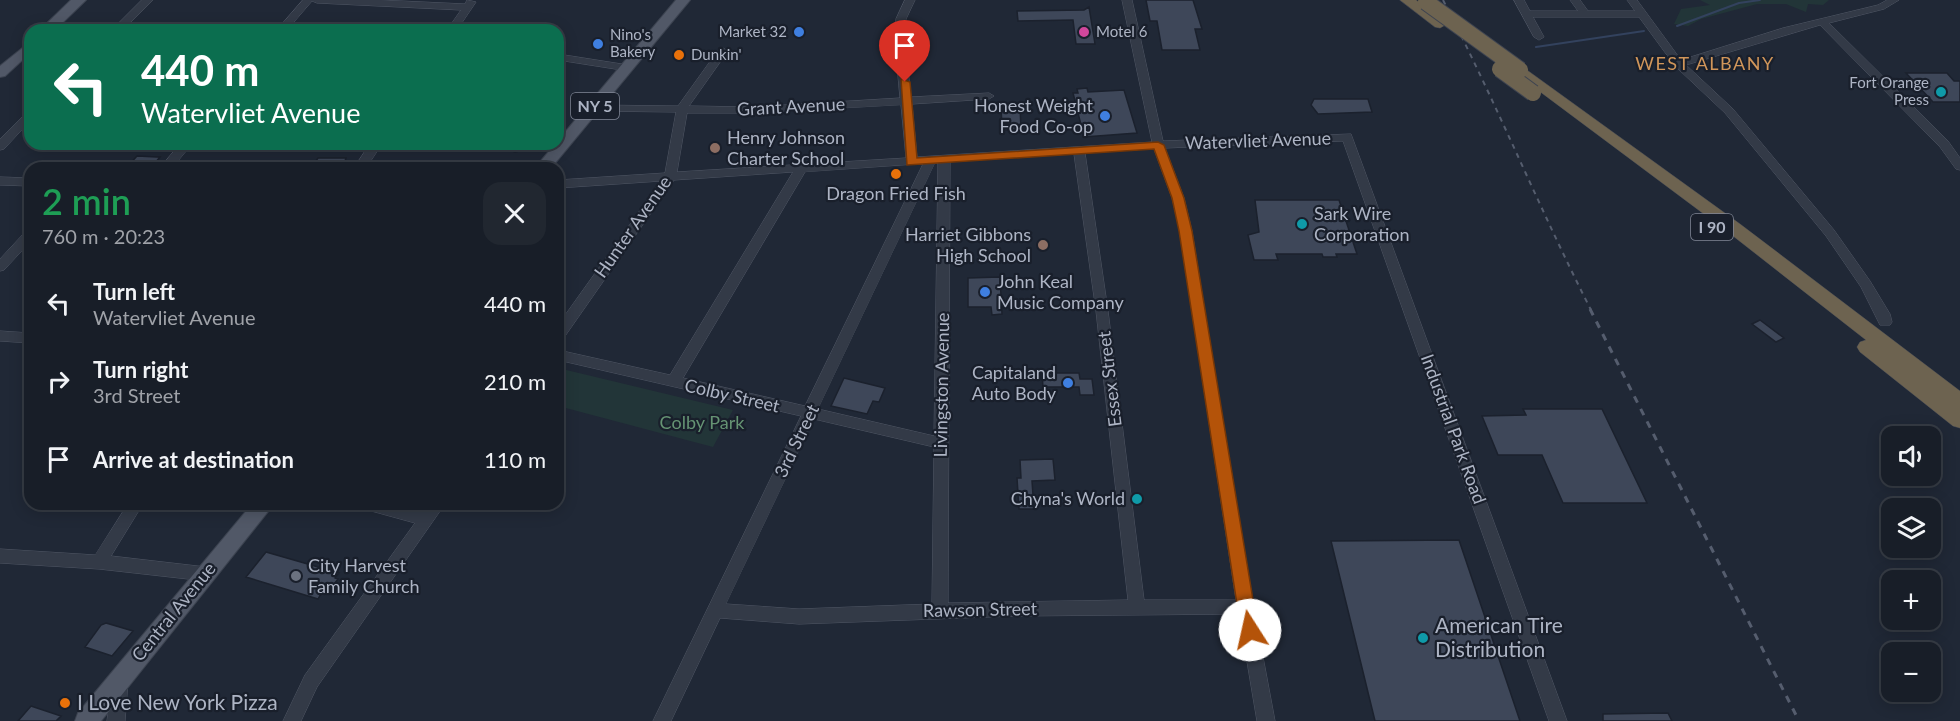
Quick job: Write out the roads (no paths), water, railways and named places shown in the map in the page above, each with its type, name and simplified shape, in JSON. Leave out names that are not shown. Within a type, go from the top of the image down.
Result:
[{"type":"highway","name":"I 90","points":[[1407,0],[1720,233],[1960,420]]},
{"type":"highway","name":"I 90","points":[[1424,1],[1815,290],[1960,402]]},
{"type":"highway","points":[[1815,290],[1960,391]]},
{"type":"main road","points":[[54,24],[80,0]]},
{"type":"main road","name":"NY 5","points":[[564,143],[683,0]]},
{"type":"main road","points":[[1,72],[24,51]]},
{"type":"main road","name":"NY 5","points":[[548,162],[558,150]]},
{"type":"main road","name":"Central Avenue","points":[[86,721],[259,510]]},
{"type":"street","points":[[123,24],[148,0]]},
{"type":"street","points":[[287,24],[308,0]]},
{"type":"street","points":[[317,0],[470,3]]},
{"type":"street","points":[[910,0],[900,30],[912,162]]},
{"type":"street","points":[[1127,0],[1158,145],[1178,198],[1186,231],[1245,607],[1266,721]]},
{"type":"street","points":[[1519,0],[1539,37]]},
{"type":"street","points":[[1575,0],[1584,14]]},
{"type":"street","points":[[1632,0],[1678,64],[1730,111],[1830,233],[1879,305],[1885,322]]},
{"type":"street","points":[[1678,64],[1822,21],[1881,7],[1894,0]]},
{"type":"street","points":[[456,24],[470,3]]},
{"type":"street","points":[[1528,15],[1642,14]]},
{"type":"street","points":[[1822,21],[1944,144],[1960,166]]},
{"type":"street","name":"Hunter Avenue","points":[[564,327],[670,177],[674,166],[682,110],[723,51]]},
{"type":"street","points":[[564,58],[628,68]]},
{"type":"street","name":"Grant Avenue","points":[[593,108],[755,110],[989,96]]},
{"type":"street","points":[[0,146],[24,121]]},
{"type":"street","name":"Watervliet Avenue","points":[[564,184],[1158,145],[1347,137]]},
{"type":"street","name":"Industrial Park Road","points":[[1347,137],[1558,721]]},
{"type":"street","points":[[171,162],[181,150]]},
{"type":"street","name":"Essex Street","points":[[1079,150],[1102,311],[1137,608]]},
{"type":"street","name":"3rd Street","points":[[662,721],[809,414],[937,160]]},
{"type":"street","name":"Livingston Avenue","points":[[937,160],[941,443],[940,611]]},
{"type":"street","points":[[673,383],[801,169]]},
{"type":"street","points":[[0,181],[24,182]]},
{"type":"street","points":[[0,267],[24,241]]},
{"type":"street","points":[[0,336],[24,338]]},
{"type":"street","name":"Colby Street","points":[[564,356],[941,443]]},
{"type":"street","points":[[99,562],[132,510]]},
{"type":"street","points":[[391,510],[427,520]]},
{"type":"street","points":[[292,721],[311,681],[434,510]]},
{"type":"street","points":[[0,556],[99,562],[206,574]]},
{"type":"street","name":"Rawson Street","points":[[716,609],[756,615],[803,616],[940,611],[1245,607]]},
{"type":"street","points":[[116,721],[121,678]]},
{"type":"waterway","points":[[1677,26],[1739,3],[1760,0]]},
{"type":"waterway","points":[[1536,47],[1644,31]]},
{"type":"railway","points":[[1443,0],[1591,310]]},
{"type":"railway","points":[[1590,309],[1799,721]]},
{"type":"place","name":"Market 32","points":[[799,32]]},
{"type":"place","name":"Motel 6","points":[[1084,32]]},
{"type":"place","name":"Nino's Bakery","points":[[598,44]]},
{"type":"place","name":"Dunkin'","points":[[679,55]]},
{"type":"place","name":"Fort Orange Press","points":[[1941,92]]},
{"type":"place","name":"Honest Weight Food Co-op","points":[[1105,116]]},
{"type":"place","name":"Henry Johnson Charter School","points":[[715,148]]},
{"type":"place","name":"Dragon Fried Fish","points":[[896,174]]},
{"type":"place","name":"Sark Wire Corporation","points":[[1302,224]]},
{"type":"place","name":"Harriet Gibbons High School","points":[[1043,245]]},
{"type":"place","name":"John Keal Music Company","points":[[985,292]]},
{"type":"place","name":"Capitaland Auto Body","points":[[1068,383]]},
{"type":"place","name":"Chyna's World","points":[[1137,499]]},
{"type":"place","name":"City Harvest Family Church","points":[[296,576]]},
{"type":"place","name":"American Tire Distribution","points":[[1423,638]]},
{"type":"place","name":"I Love New York Pizza","points":[[65,703]]},
{"type":"district","name":"WEST ALBANY","points":[[1705,64]]},
{"type":"park label","name":"Colby Park","points":[[702,423]]}]
